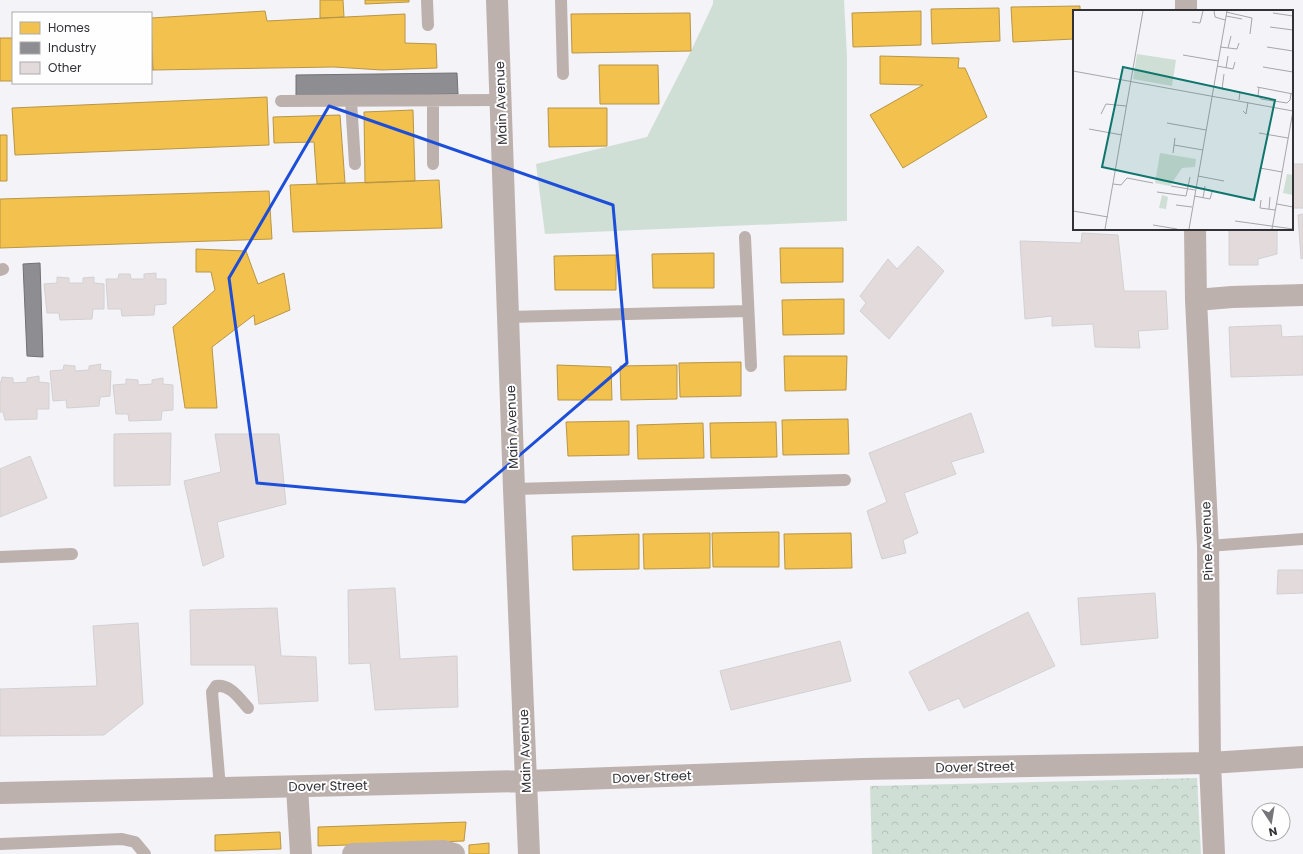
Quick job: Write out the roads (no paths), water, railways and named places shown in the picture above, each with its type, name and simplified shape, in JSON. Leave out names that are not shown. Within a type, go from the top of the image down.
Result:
[{"type":"street","name":"Main Avenue","points":[[497,0],[514,489],[529,854]]},
{"type":"street","name":"Pine Avenue","points":[[1194,230],[1208,546],[1210,763],[1214,854]]},
{"type":"street","points":[[1196,300],[1232,297],[1303,295]]},
{"type":"street","name":"Dover Street","points":[[0,794],[526,781],[863,769],[1210,763],[1303,758]]},
{"type":"street","points":[[296,787],[301,854]]},
{"type":"street","points":[[353,854],[444,851],[454,854]]},
{"type":"lane","points":[[426,0],[428,25]]},
{"type":"lane","points":[[561,0],[563,74]]},
{"type":"lane","points":[[281,102],[500,100]]},
{"type":"lane","points":[[351,101],[355,164]]},
{"type":"lane","points":[[433,101],[433,164]]},
{"type":"lane","points":[[745,237],[751,366]]},
{"type":"lane","points":[[508,317],[748,311]]},
{"type":"lane","points":[[514,489],[845,480]]},
{"type":"lane","points":[[1208,546],[1303,539]]},
{"type":"lane","points":[[0,557],[72,554]]},
{"type":"lane","points":[[220,788],[212,692],[216,686],[222,686],[232,690],[248,708]]},
{"type":"lane","points":[[0,844],[122,839],[135,842],[145,854]]}]
